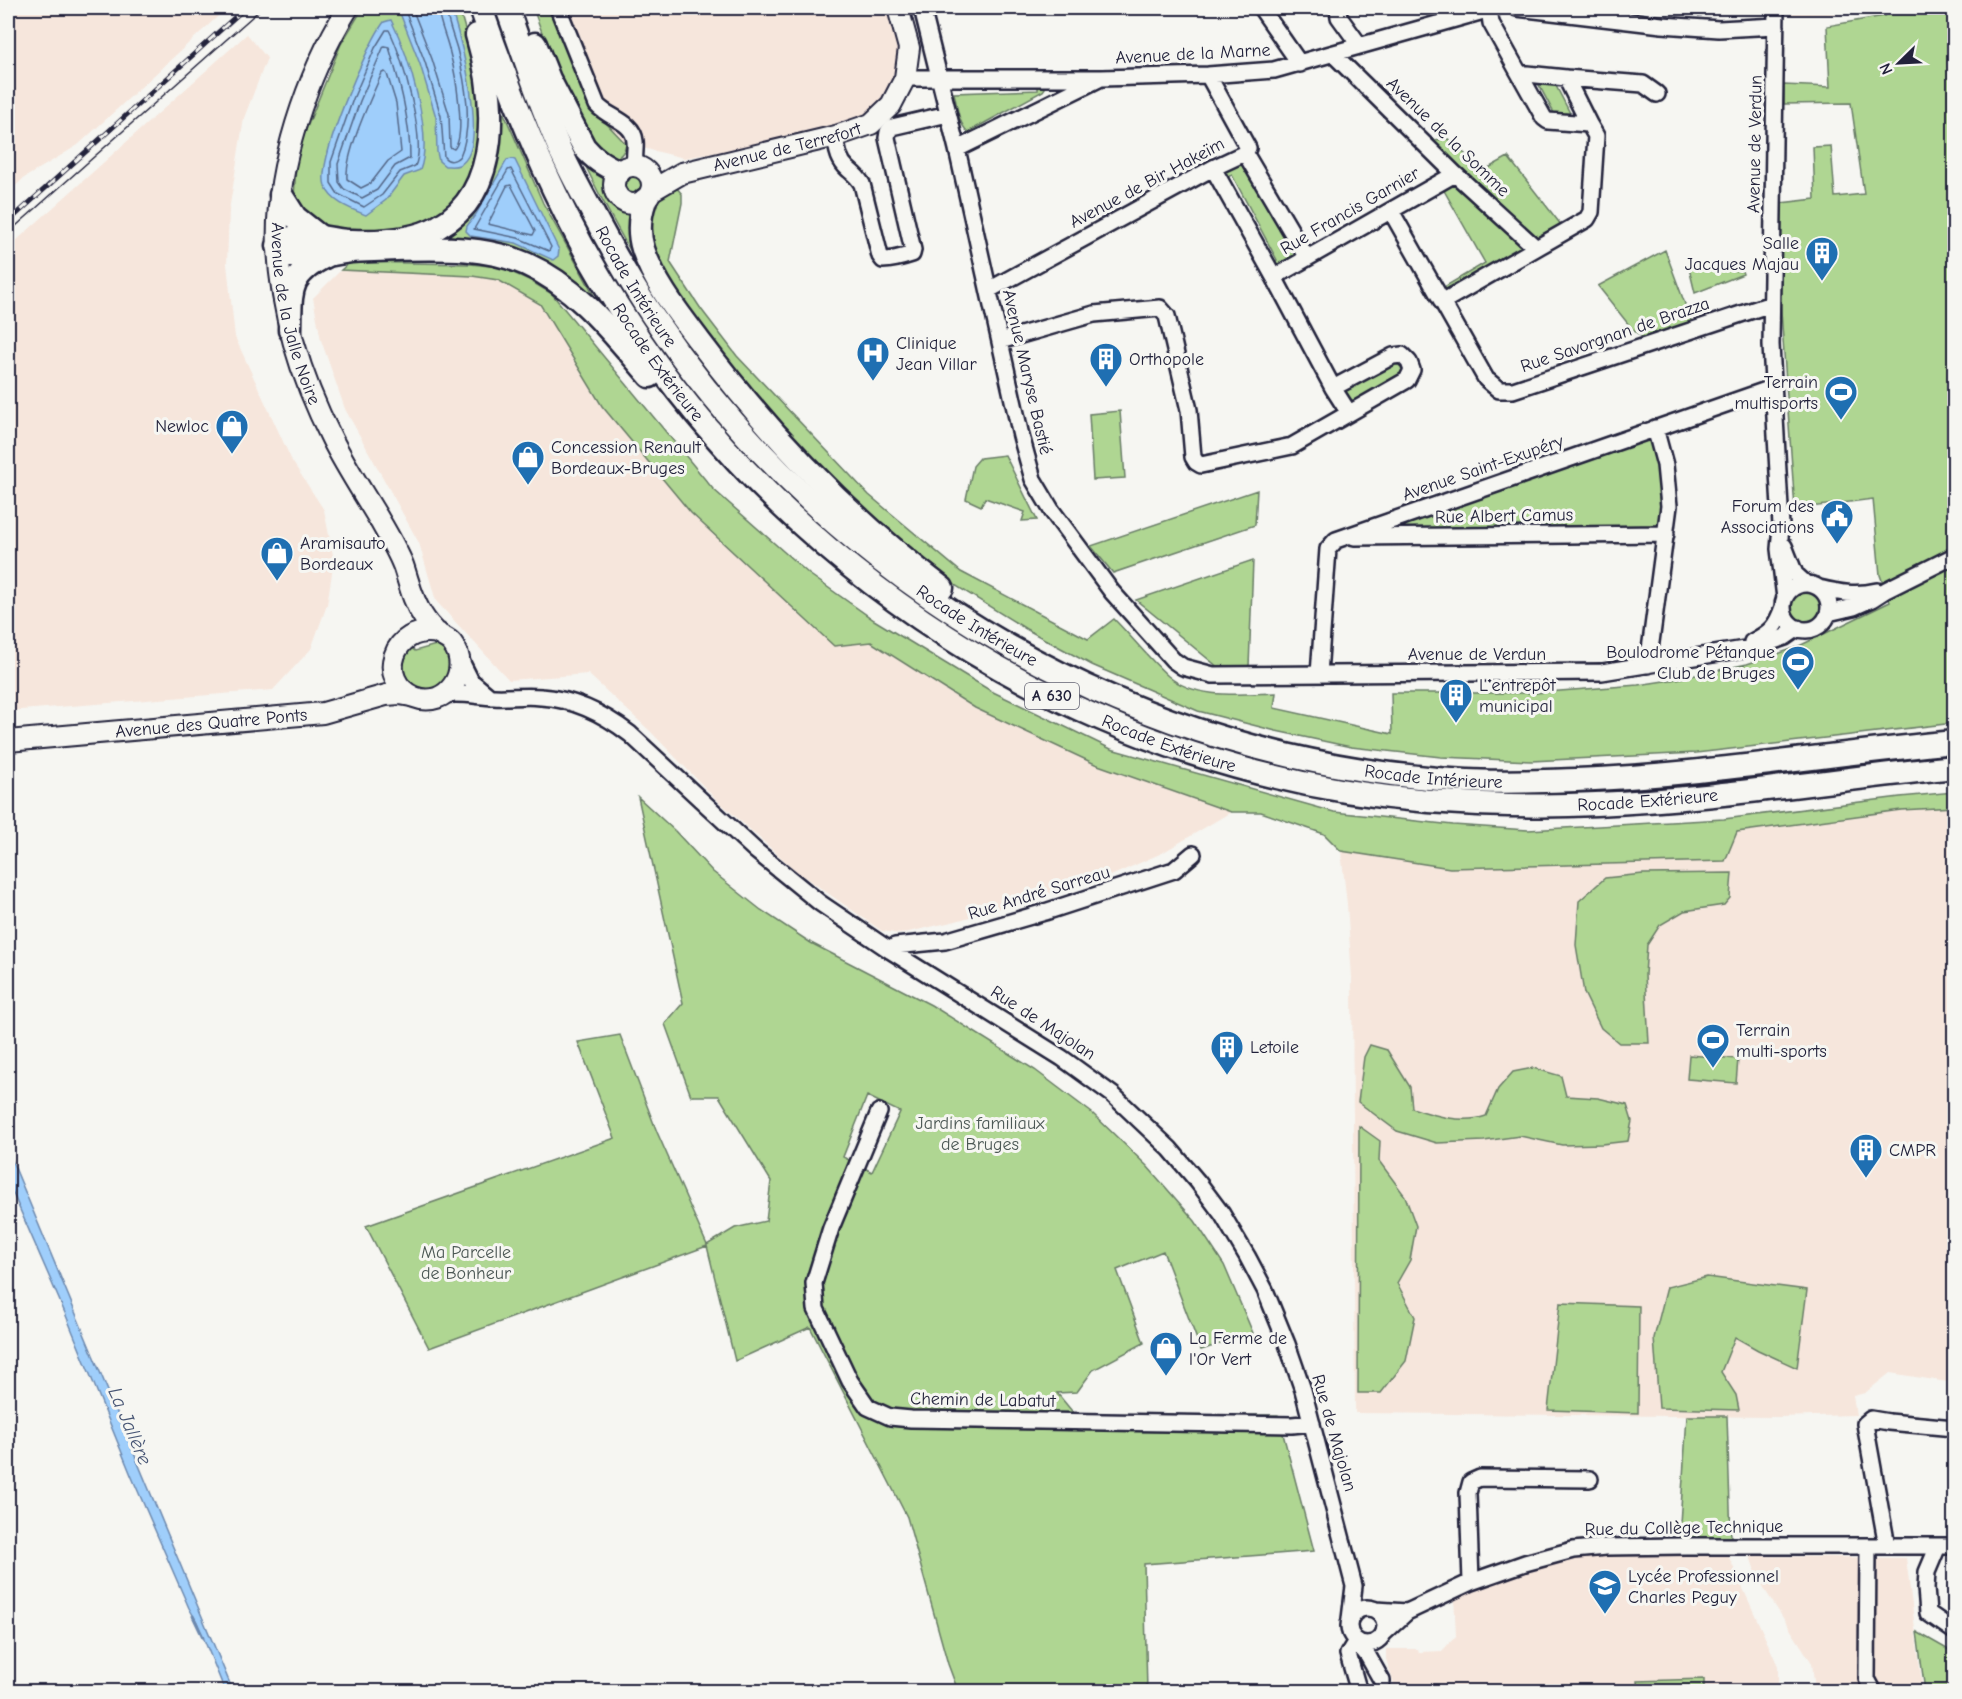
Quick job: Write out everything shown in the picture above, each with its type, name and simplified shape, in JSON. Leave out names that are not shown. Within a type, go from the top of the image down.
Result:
[{"type":"highway","points":[[290,330],[291,296],[295,280],[325,245],[398,239],[418,235],[438,228],[469,200],[485,162],[490,134],[490,94],[469,8]]},
{"type":"highway","name":"Rocade Extérieure","points":[[481,8],[533,145],[563,210],[588,257],[648,352],[708,426],[764,489],[838,556],[922,621],[1012,676],[1062,701],[1189,753],[1256,772],[1323,786],[1425,801],[1541,806],[1659,800],[1954,767]]},
{"type":"highway","name":"Rocade Intérieure","points":[[507,8],[538,96],[562,155],[623,270],[653,317],[704,387],[770,461],[825,516],[875,557],[944,608],[978,630],[1041,664],[1162,718],[1266,751],[1360,769],[1465,781],[1539,781],[1677,773],[1954,742]]},
{"type":"highway","points":[[520,8],[549,79],[584,147],[603,165],[640,180],[639,231],[647,261],[683,320],[722,371],[770,428],[882,540],[914,567],[981,616],[1078,682]]},
{"type":"highway","points":[[281,195],[295,217],[325,245]]},
{"type":"highway","points":[[278,246],[287,238],[305,234],[325,245],[352,251],[467,249],[526,264],[548,275],[581,300],[677,408],[764,489]]},
{"type":"main road","name":"Avenue de la Jalle Noire","points":[[348,8],[324,52],[300,112],[285,167],[281,195],[279,266],[290,330],[304,373],[328,431],[402,563],[416,606]]},
{"type":"main road","name":"Avenue de Terrefort","points":[[640,180],[682,173],[836,136],[871,124],[891,105],[905,78],[909,48],[898,8]]},
{"type":"main road","points":[[416,606],[438,633],[452,644],[460,659],[460,670],[451,689],[443,695],[432,699],[411,696],[396,679],[393,668],[399,649],[419,632],[438,633]]},
{"type":"main road","points":[[355,703],[385,680],[412,626],[416,606]]},
{"type":"main road","name":"Avenue des Quatre Ponts","points":[[8,741],[323,713],[386,695],[411,696]]},
{"type":"street","points":[[558,8],[597,105],[603,112],[627,125],[632,132],[635,141],[634,159],[640,180]]},
{"type":"street","name":"Avenue Maryse Bastié","points":[[922,8],[957,149],[1029,467],[1039,491],[1098,575],[1173,660],[1183,667],[1213,675]]},
{"type":"street","points":[[1261,8],[1300,64]]},
{"type":"street","points":[[1338,8],[1339,17],[1360,46]]},
{"type":"street","points":[[1491,8],[1491,23],[1544,118],[1548,121],[1589,124]]},
{"type":"street","name":"Avenue de la Marne","points":[[905,78],[1102,78],[1208,75],[1274,70],[1491,8]]},
{"type":"street","points":[[1517,8],[1662,25],[1719,29],[1776,26]]},
{"type":"street","name":"Avenue de Verdun","points":[[1739,649],[1767,635],[1777,624],[1784,602],[1779,549],[1772,388],[1771,304],[1776,8]]},
{"type":"street","name":"Avenue de la Somme","points":[[1333,54],[1455,174],[1536,248]]},
{"type":"street","name":"Avenue de Bir Hakeïm","points":[[989,290],[1213,168],[1245,153],[1248,148],[1208,75]]},
{"type":"street","points":[[1520,75],[1643,84],[1657,94]]},
{"type":"street","points":[[957,149],[1102,78]]},
{"type":"street","points":[[1442,302],[1587,219],[1591,212],[1596,136],[1566,78]]},
{"type":"street","points":[[836,136],[837,150],[845,167],[858,177],[862,184],[880,256],[883,260],[887,260],[912,254],[913,250],[887,138],[888,132],[892,127],[948,114]]},
{"type":"street","points":[[1245,153],[1307,258]]},
{"type":"street","points":[[1213,168],[1274,277]]},
{"type":"street","name":"Rue Francis Garnier","points":[[1349,413],[1333,388],[1274,277],[1455,174]]},
{"type":"street","name":"Rue Savorgnan de Brazza","points":[[1390,211],[1486,379],[1499,390],[1513,390],[1771,304]]},
{"type":"street","points":[[1000,340],[1094,314],[1161,308],[1167,316],[1186,400],[1193,457],[1196,462],[1206,465],[1292,446],[1407,380],[1412,370],[1402,355],[1393,356],[1333,388]]},
{"type":"street","name":"Avenue Saint-Exupéry","points":[[1342,537],[1772,388]]},
{"type":"street","points":[[1648,666],[1669,506],[1665,465],[1655,428]]},
{"type":"street","name":"Avenue de Verdun","points":[[1780,532],[1795,574],[1813,586]]},
{"type":"street","name":"Rue Albert Camus","points":[[1342,537],[1666,534]]},
{"type":"street","points":[[1319,674],[1328,549],[1331,544],[1342,537]]},
{"type":"street","points":[[1828,613],[1854,607],[1872,599],[1954,556]]},
{"type":"street","points":[[1813,586],[1828,599],[1828,613],[1820,626],[1805,630],[1787,620],[1784,602],[1794,588],[1813,586],[1844,594],[1863,594],[1886,590]]},
{"type":"street","name":"Avenue de Verdun","points":[[1213,675],[1602,672],[1757,647],[1771,643],[1798,628]]},
{"type":"street","points":[[460,659],[471,681],[490,697]]},
{"type":"street","name":"Rue de Majolan","points":[[443,695],[456,693],[490,697],[541,696],[573,702],[609,718],[630,734],[756,851],[820,903],[891,951],[1090,1076],[1122,1102],[1170,1149],[1222,1214],[1261,1282],[1287,1344],[1312,1423],[1354,1586],[1350,1619]]},
{"type":"street","name":"Rue André Sarreau","points":[[891,951],[895,946],[926,944],[966,935],[1099,895],[1174,870],[1192,854]]},
{"type":"street","name":"Chemin de Labatut","points":[[879,1112],[831,1228],[814,1282],[816,1309],[850,1381],[868,1407],[890,1417],[911,1419],[1292,1425],[1312,1423]]},
{"type":"street","points":[[1887,1546],[1865,1424],[1870,1419],[1954,1428]]},
{"type":"street","points":[[1471,1582],[1468,1493],[1471,1482],[1480,1478],[1590,1479]]},
{"type":"street","points":[[1868,1546],[1867,1679],[1874,1692]]},
{"type":"street","points":[[1938,1546],[1927,1572],[1928,1612],[1954,1631]]},
{"type":"street","name":"Rue du Collège Technique","points":[[1382,1635],[1407,1612],[1471,1582],[1573,1550],[1954,1546]]},
{"type":"street","name":"Rue de Majolan","points":[[1354,1586],[1374,1609]]},
{"type":"street","points":[[1361,1608],[1374,1609],[1381,1614],[1385,1623],[1379,1652],[1384,1686],[1368,1656],[1349,1631],[1350,1619],[1361,1608]]},
{"type":"street","name":"Rue du Collège Technique","points":[[1374,1609],[1407,1612]]},
{"type":"street","points":[[1356,1641],[1372,1643],[1382,1635]]},
{"type":"street","points":[[1356,1641],[1348,1654],[1359,1692]]},
{"type":"shaded area","points":[[8,8],[227,8],[78,145],[24,178],[8,193]]},
{"type":"shaded area","points":[[550,8],[886,8],[891,17],[898,60],[883,98],[870,111],[841,127],[772,143],[684,158],[626,144],[588,104]]},
{"type":"shaded area","points":[[1791,8],[1892,8],[1883,13],[1791,15]]},
{"type":"shaded area","points":[[247,34],[267,58],[244,118],[229,211],[227,264],[235,337],[292,461],[324,510],[334,560],[327,605],[311,649],[273,690],[8,711],[8,248]]},
{"type":"shaded area","points":[[341,270],[472,276],[498,280],[540,304],[602,406],[691,513],[834,646],[871,642],[975,708],[1095,764],[1231,812],[1162,853],[1113,875],[956,921],[900,934],[882,931],[796,871],[715,798],[650,731],[588,674],[509,680],[436,601],[419,543],[345,409],[321,340],[313,298]]},
{"type":"shaded area","points":[[1954,807],[1954,1383],[1890,1373],[1865,1393],[1853,1396],[1856,1415],[1777,1417],[1355,1413],[1352,978],[1341,851],[1450,868],[1724,861],[1737,832],[1901,810]]},
{"type":"shaded area","name":"Lycée Professionnel Charles Peguy","points":[[1648,1550],[1728,1555],[1778,1666],[1778,1691],[1396,1691],[1386,1659],[1386,1649],[1418,1649],[1419,1652],[1442,1651],[1456,1636],[1454,1595],[1520,1570],[1589,1556]]},
{"type":"shaded area","points":[[1750,1556],[1906,1558],[1923,1691],[1815,1691],[1812,1663],[1765,1590]]},
{"type":"green space","points":[[363,8],[459,8],[480,94],[480,141],[469,180],[451,206],[420,225],[384,231],[337,233],[310,222],[294,197],[297,152],[341,44]]},
{"type":"green space","points":[[533,8],[550,8],[588,104],[626,144],[620,156],[614,158],[600,156],[569,106]]},
{"type":"green space","points":[[1897,8],[1954,8],[1954,723],[1696,753],[1531,761],[1441,757],[1351,747],[1198,711],[1092,665],[1026,629],[945,579],[831,480],[766,410],[661,274],[648,224],[653,200],[675,186],[682,194],[682,203],[670,262],[701,309],[737,356],[869,495],[961,572],[1088,639],[1114,619],[1168,676],[1192,689],[1220,694],[1276,693],[1274,708],[1392,734],[1391,693],[1534,693],[1638,685],[1677,679],[1747,664],[1795,648],[1890,602],[1880,575],[1873,499],[1795,509],[1780,297],[1781,203],[1815,199],[1813,147],[1831,146],[1835,197],[1864,194],[1851,103],[1784,104],[1784,85],[1830,87],[1827,26],[1884,16]]},
{"type":"green space","points":[[1538,83],[1555,84],[1572,117],[1555,115]]},
{"type":"green space","points":[[1038,84],[1048,84],[1043,91],[968,132],[962,124],[954,93],[1038,90]]},
{"type":"green space","points":[[496,95],[543,203],[604,313],[570,281],[420,242],[468,213]]},
{"type":"green space","points":[[1449,139],[1483,171],[1508,157],[1562,226],[1538,238],[1531,235],[1431,140]]},
{"type":"green space","points":[[593,162],[609,171],[610,199],[618,208],[633,214],[646,277],[614,223],[586,167]]},
{"type":"green space","points":[[1234,163],[1246,165],[1297,253],[1296,257],[1275,268],[1271,264],[1277,260],[1232,175],[1224,178],[1222,172]]},
{"type":"green space","points":[[634,175],[641,178],[644,185],[641,192],[634,195],[627,192],[624,185],[627,178]]},
{"type":"green space","points":[[1456,182],[1525,246],[1448,295],[1444,287],[1485,263],[1442,187]]},
{"type":"green space","points":[[1665,250],[1692,323],[1645,339],[1633,330],[1598,286]]},
{"type":"green space","points":[[350,262],[470,264],[500,267],[529,280],[552,294],[713,489],[809,574],[874,620],[991,691],[1111,749],[1334,812],[1453,825],[1528,830],[1724,819],[1954,792],[1954,807],[1901,810],[1737,832],[1725,861],[1450,868],[1341,851],[1324,834],[1261,812],[1231,812],[1095,764],[975,708],[871,642],[834,646],[691,513],[602,406],[540,304],[498,280],[472,276],[341,270]]},
{"type":"green space","points":[[1689,268],[1742,271],[1743,274],[1695,293]]},
{"type":"green space","points":[[1396,361],[1403,365],[1406,373],[1352,406],[1345,401],[1343,388]]},
{"type":"green space","points":[[1120,411],[1125,478],[1093,480],[1089,414]]},
{"type":"green space","points":[[1649,437],[1654,442],[1664,506],[1658,529],[1394,531],[1393,528]]},
{"type":"green space","points":[[1005,455],[1037,520],[1022,521],[1025,512],[985,498],[981,506],[966,499],[973,466],[980,458]]},
{"type":"green space","points":[[1257,490],[1255,525],[1113,573],[1091,546]]},
{"type":"green space","points":[[1253,560],[1249,667],[1218,667],[1136,600]]},
{"type":"green space","points":[[1806,589],[1819,594],[1824,607],[1819,620],[1806,625],[1793,620],[1788,607],[1793,594]]},
{"type":"green space","points":[[436,645],[449,658],[450,667],[445,684],[428,692],[407,680],[404,676],[404,664],[410,647],[415,651]]},
{"type":"green space","points":[[638,797],[675,831],[713,872],[761,910],[811,943],[931,1005],[1035,1070],[1092,1113],[1147,1166],[1195,1221],[1224,1265],[1253,1333],[1201,1350],[1163,1251],[1117,1270],[1144,1343],[1093,1370],[1077,1392],[1057,1393],[1076,1416],[1278,1415],[1314,1551],[1144,1564],[1147,1691],[958,1691],[948,1664],[907,1517],[810,1327],[735,1361],[707,1246],[429,1348],[366,1226],[615,1138],[578,1042],[620,1035],[657,1132],[707,1245],[735,1228],[766,1221],[771,1181],[719,1096],[691,1096],[665,1024],[683,1003]],"holes":[[[867,1096],[900,1112],[872,1172],[843,1157]]]},
{"type":"green space","points":[[1732,873],[1730,898],[1724,905],[1684,911],[1660,925],[1647,945],[1645,975],[1649,1043],[1619,1043],[1601,1028],[1584,993],[1576,945],[1579,901],[1605,878],[1643,874]]},
{"type":"green space","points":[[1370,1045],[1387,1050],[1410,1087],[1412,1108],[1458,1119],[1486,1116],[1498,1089],[1513,1072],[1533,1068],[1561,1076],[1566,1096],[1598,1098],[1627,1105],[1632,1121],[1628,1141],[1562,1145],[1520,1136],[1484,1141],[1437,1143],[1397,1131],[1358,1102],[1364,1057]]},
{"type":"green space","name":"Terrain multi-sports","points":[[1689,1055],[1738,1059],[1736,1083],[1687,1079]]},
{"type":"green space","points":[[1359,1126],[1380,1141],[1379,1161],[1405,1196],[1416,1226],[1410,1260],[1397,1283],[1415,1317],[1406,1361],[1381,1393],[1358,1393]]},
{"type":"green space","points":[[1707,1277],[1807,1290],[1797,1368],[1735,1337],[1721,1372],[1736,1395],[1739,1410],[1659,1408],[1654,1338],[1667,1287]]},
{"type":"green space","points":[[1560,1303],[1639,1306],[1638,1413],[1548,1410]]},
{"type":"green space","points":[[1687,1416],[1727,1416],[1731,1538],[1679,1539]]},
{"type":"green space","points":[[1917,1632],[1954,1653],[1954,1691],[1925,1691]]},
{"type":"green space","points":[[1704,1679],[1704,1691],[1639,1691],[1638,1681]]},
{"type":"water","points":[[398,8],[451,8],[466,65],[473,116],[473,138],[468,155],[457,166],[445,166],[439,161],[436,117],[420,64]]},
{"type":"water","points":[[391,20],[405,52],[417,94],[424,136],[423,155],[420,170],[404,176],[386,200],[366,215],[342,204],[328,192],[324,173],[335,129],[355,77],[376,34],[384,22]]},
{"type":"water","points":[[507,160],[515,160],[559,250],[558,256],[553,260],[516,243],[471,236],[466,231]]},
{"type":"water","points":[[8,1151],[233,1691],[225,1691],[8,1182]]},
{"type":"waterway","name":"La Jallère","points":[[193,1616],[203,1637]]},
{"type":"tram line","points":[[8,233],[262,8]]},
{"type":"railway","points":[[8,222],[245,8]]},
{"type":"place","name":"Salle Jacques Majau","points":[[1822,282]]},
{"type":"place","name":"Clinique Jean Villar","points":[[873,382]]},
{"type":"place","name":"Orthopole","points":[[1106,388]]},
{"type":"place","name":"Terrain multisports","points":[[1841,421]]},
{"type":"place","name":"Newloc","points":[[232,455]]},
{"type":"place","name":"Concession Renault Bordeaux-Bruges","points":[[528,486]]},
{"type":"place","name":"Forum des Associations","points":[[1837,545]]},
{"type":"place","name":"Aramisauto Bordeaux","points":[[277,582]]},
{"type":"place","name":"Boulodrome Pétanque Club de Bruges","points":[[1798,691]]},
{"type":"place","name":"L'entrepôt municipal","points":[[1456,724]]},
{"type":"place","name":"Terrain multi-sports","points":[[1713,1069]]},
{"type":"place","name":"Letoile","points":[[1227,1076]]},
{"type":"place","name":"CMPR","points":[[1866,1179]]},
{"type":"place","name":"La Ferme de l'Or Vert","points":[[1166,1377]]},
{"type":"place","name":"Lycée Professionnel Charles Peguy","points":[[1605,1615]]},
{"type":"park label","name":"Jardins familiaux de Bruges","points":[[980,1133]]},
{"type":"park label","name":"Ma Parcelle de Bonheur","points":[[466,1262]]}]
